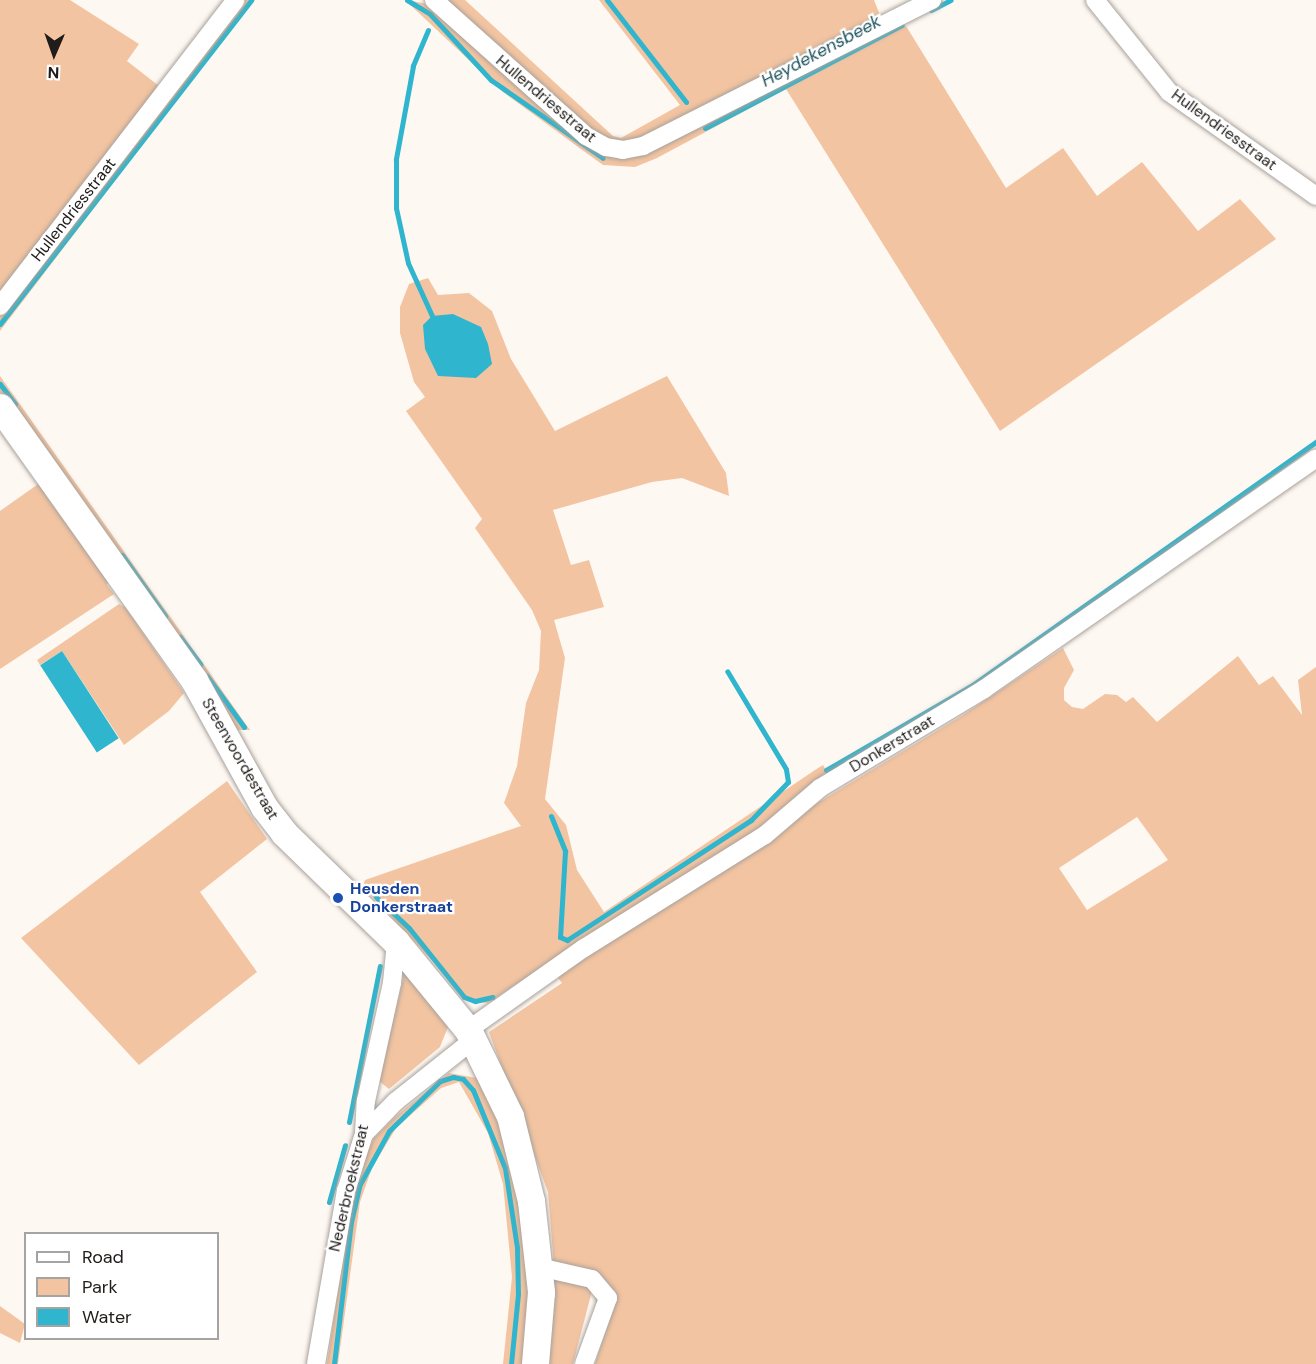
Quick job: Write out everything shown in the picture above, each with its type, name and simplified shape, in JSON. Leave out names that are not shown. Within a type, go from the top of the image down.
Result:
[{"type":"street","name":"Hullendriesstraat","points":[[0,306],[236,0]]},
{"type":"street","name":"Hullendriesstraat","points":[[434,0],[586,136],[606,147],[623,150],[642,146],[932,0]]},
{"type":"street","name":"Hullendriesstraat","points":[[1095,0],[1168,92],[1316,196]]},
{"type":"street","name":"Steenvoordestraat","points":[[0,407],[194,680],[264,807],[284,833],[396,942],[470,1035],[510,1116],[521,1154],[539,1266],[540,1327],[535,1364]]},
{"type":"street","name":"Donkerstraat","points":[[364,1134],[395,1102],[470,1035],[584,948],[765,835],[820,788],[984,689],[1316,458]]},
{"type":"street","name":"Nederbroekstraat","points":[[316,1364],[346,1191],[364,1134],[366,1101],[392,982],[396,942]]},
{"type":"street","points":[[539,1266],[592,1279],[608,1298],[584,1364]]},
{"type":"green space","points":[[0,0],[70,0],[139,44],[127,61],[159,86],[0,294]]},
{"type":"green space","points":[[242,0],[253,0],[0,331],[0,313]]},
{"type":"green space","points":[[405,0],[429,4],[610,154],[782,80],[786,89],[657,158],[635,167],[603,165],[503,92]]},
{"type":"green space","points":[[447,0],[465,0],[613,136],[621,138],[680,105],[599,0],[874,0],[880,15],[645,137],[612,143],[598,137]]},
{"type":"green space","points":[[906,26],[1006,188],[1063,148],[1097,196],[1142,162],[1198,231],[1240,199],[1276,239],[1000,431],[786,89]]},
{"type":"green space","points":[[428,278],[438,295],[469,293],[492,311],[511,359],[555,431],[667,376],[726,473],[729,496],[682,478],[652,482],[553,510],[571,565],[589,560],[604,607],[554,620],[565,658],[545,799],[566,825],[577,870],[604,912],[823,765],[828,774],[803,790],[814,805],[960,717],[1063,648],[1074,670],[1064,688],[1064,700],[1072,707],[1083,709],[1105,694],[1117,695],[1126,702],[1133,697],[1157,722],[1238,656],[1259,685],[1273,676],[1302,715],[1298,680],[1316,667],[1316,1364],[595,1364],[607,1327],[592,1291],[573,1364],[545,1364],[554,1266],[548,1192],[489,1032],[562,983],[547,964],[488,1003],[470,1001],[363,887],[365,880],[521,826],[504,803],[517,766],[526,703],[539,670],[541,631],[532,610],[475,528],[482,519],[406,411],[425,397],[414,382],[400,333],[400,307],[409,284]],"holes":[[[1137,817],[1168,860],[1087,910],[1059,868]]]},
{"type":"green space","points":[[0,376],[250,730],[232,730],[0,392]]},
{"type":"green space","points":[[41,482],[110,575],[107,585],[114,594],[0,669],[0,511]]},
{"type":"green space","points":[[119,604],[126,608],[184,693],[169,711],[124,745],[62,651],[40,665],[37,660]]},
{"type":"green space","points":[[227,781],[267,839],[200,892],[257,972],[139,1065],[21,938]]},
{"type":"green space","points":[[406,966],[445,1013],[448,1027],[440,1047],[389,1089],[379,1081]]},
{"type":"green space","points":[[449,1073],[477,1078],[487,1092],[512,1159],[530,1269],[526,1364],[503,1364],[512,1277],[503,1184],[488,1133],[459,1082],[441,1088],[396,1128],[372,1168],[360,1202],[338,1364],[327,1364],[350,1212],[362,1164],[374,1138],[395,1117]]},
{"type":"green space","points":[[0,1306],[24,1323],[24,1328],[20,1343],[0,1333]]},
{"type":"water","points":[[453,314],[481,327],[488,344],[492,364],[476,378],[438,376],[425,349],[423,325],[432,316]]},
{"type":"water","points":[[62,651],[119,738],[97,752],[40,665]]},
{"type":"waterway","points":[[0,324],[251,0]]},
{"type":"waterway","points":[[407,0],[430,14],[491,80],[603,158]]},
{"type":"waterway","name":"Heydekensbeek","points":[[607,0],[686,102]]},
{"type":"waterway","name":"Heydekensbeek","points":[[931,10],[951,0]]},
{"type":"waterway","name":"Heydekensbeek","points":[[705,128],[902,25]]},
{"type":"waterway","points":[[428,30],[413,66],[396,159],[396,208],[408,263],[432,316]]},
{"type":"waterway","points":[[0,384],[15,404]]},
{"type":"waterway","points":[[826,770],[971,686],[1316,442]]},
{"type":"waterway","points":[[122,555],[165,616]]},
{"type":"waterway","points":[[180,637],[200,664]]},
{"type":"waterway","points":[[551,816],[565,851],[560,937],[567,940],[751,820],[788,782],[786,769],[727,671]]},
{"type":"waterway","points":[[207,676],[244,727]]},
{"type":"waterway","points":[[376,897],[409,928],[464,997],[475,1001],[493,997]]},
{"type":"waterway","points":[[349,1122],[380,966]]},
{"type":"waterway","points":[[334,1364],[351,1222],[360,1184],[389,1131],[440,1081],[453,1077],[463,1079],[473,1090],[505,1168],[517,1247],[518,1294],[511,1364]]},
{"type":"waterway","points":[[329,1202],[345,1145]]},
{"type":"place","name":"Heusden Donkerstraat","points":[[338,898]]}]
